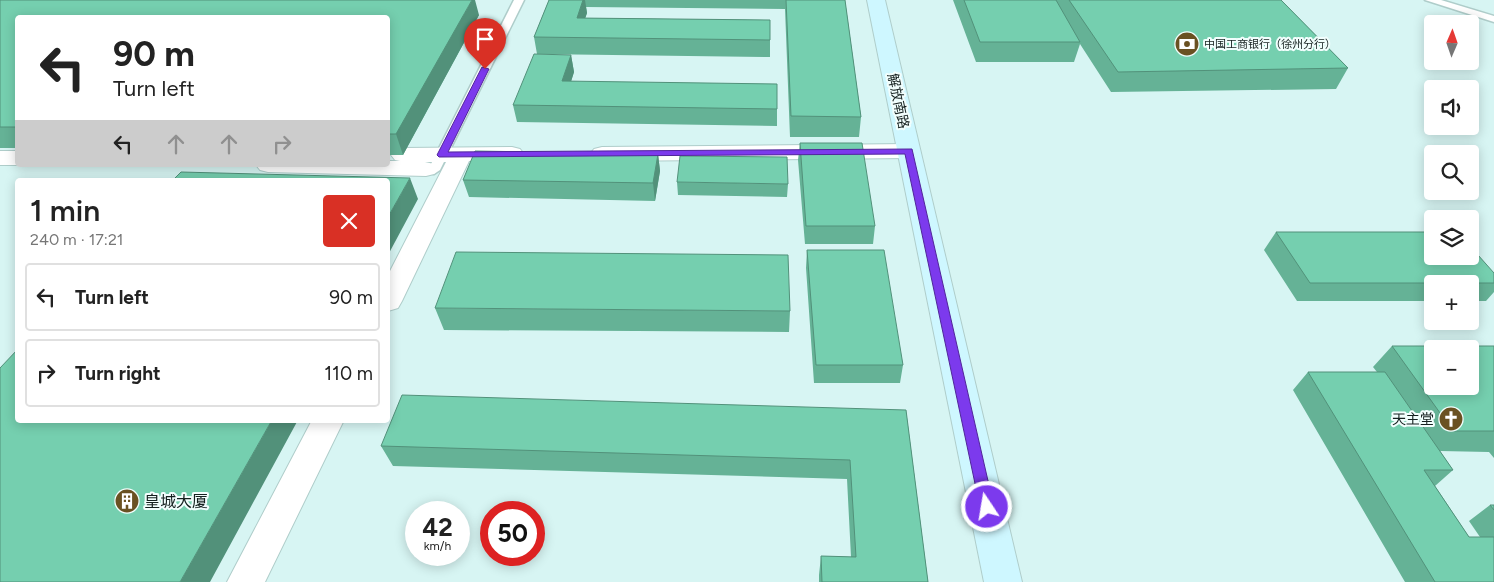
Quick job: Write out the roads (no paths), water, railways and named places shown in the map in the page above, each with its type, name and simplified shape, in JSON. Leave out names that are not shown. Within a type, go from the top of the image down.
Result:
[{"type":"main road","name":"解放南路","points":[[876,0],[1004,582]]},
{"type":"street","points":[[580,154],[909,151]]},
{"type":"street","points":[[390,162],[531,154]]},
{"type":"street","points":[[403,155],[446,160]]},
{"type":"street","points":[[0,158],[15,158]]},
{"type":"street","points":[[390,296],[446,160]]},
{"type":"street","points":[[246,582],[326,423]]},
{"type":"lane","points":[[446,160],[519,0]]},
{"type":"lane","points":[[1430,0],[1494,19]]},
{"type":"place","name":"中国工商银行（徐州分行）","points":[[1187,44]]},
{"type":"place","name":"天主堂","points":[[1451,419]]},
{"type":"place","name":"皇城大厦","points":[[127,501]]}]
